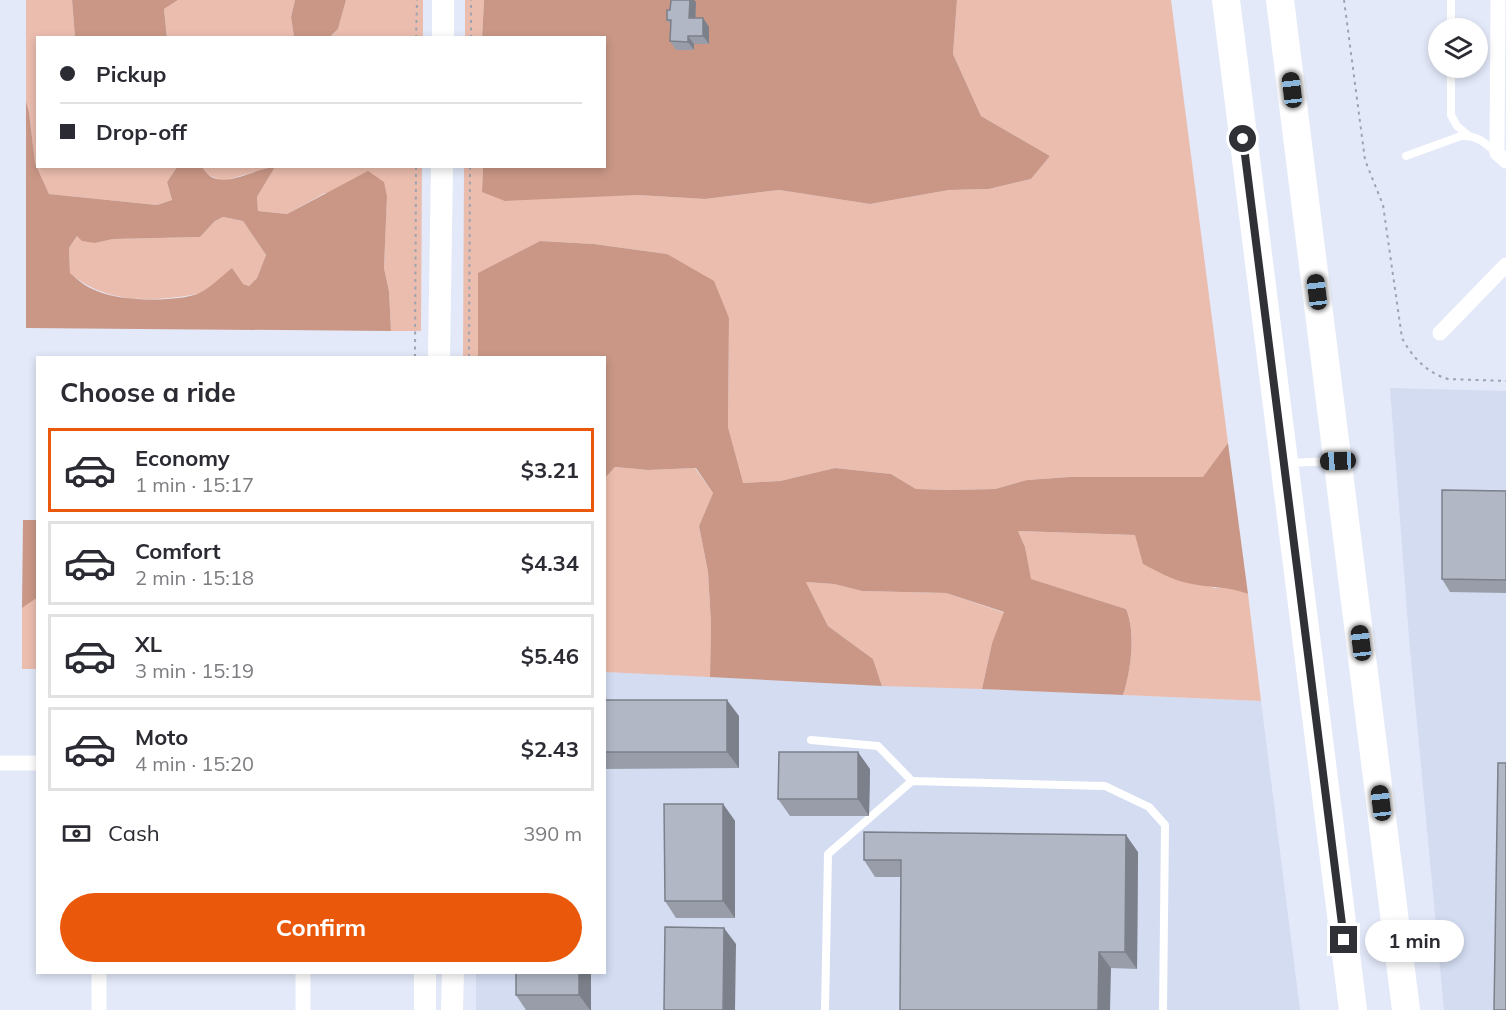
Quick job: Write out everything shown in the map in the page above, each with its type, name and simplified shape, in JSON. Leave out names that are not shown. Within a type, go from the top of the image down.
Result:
[{"type":"highway","points":[[1226,0],[1353,1010]]},
{"type":"highway","points":[[1280,0],[1406,1010]]},
{"type":"main road","points":[[443,0],[443,36]]},
{"type":"main road","points":[[439,356],[442,168]]},
{"type":"main road","points":[[425,1010],[426,974]]},
{"type":"main road","points":[[452,1010],[453,974]]},
{"type":"street","points":[[1498,0],[1502,157]]},
{"type":"street","points":[[1440,333],[1506,265]]},
{"type":"street","points":[[0,763],[36,763]]},
{"type":"street","points":[[99,974],[99,1010]]},
{"type":"street","points":[[303,974],[303,1010]]},
{"type":"lane","points":[[1451,0],[1451,18]]},
{"type":"lane","points":[[1451,78],[1453,121],[1469,136]]},
{"type":"lane","points":[[1406,156],[1461,136],[1469,136],[1478,137],[1502,157]]},
{"type":"lane","points":[[1284,463],[1338,461]]},
{"type":"lane","points":[[811,740],[878,746],[912,781]]},
{"type":"lane","points":[[825,1010],[828,854],[912,781],[1105,786],[1149,807],[1165,825],[1163,1010]]},
{"type":"path","points":[[416,36],[417,0]]},
{"type":"path","points":[[471,0],[471,36]]},
{"type":"path","points":[[1344,0],[1365,160],[1383,205],[1402,338],[1409,351],[1419,362],[1440,377],[1506,381]]},
{"type":"path","points":[[416,168],[416,356]]},
{"type":"path","points":[[469,356],[470,168]]},
{"type":"shaded area","points":[[26,0],[72,0],[75,36],[36,36],[36,165],[26,101]]},
{"type":"shaded area","points":[[72,0],[178,0],[164,9],[167,36],[75,36]]},
{"type":"shaded area","points":[[178,0],[295,0],[291,17],[294,36],[167,36],[164,9]]},
{"type":"shaded area","points":[[295,0],[346,0],[338,29],[331,36],[294,36],[291,17]]},
{"type":"shaded area","points":[[346,0],[423,0],[423,36],[332,36],[338,29]]},
{"type":"shaded area","points":[[465,0],[484,0],[482,36],[465,36]]},
{"type":"shaded area","points":[[484,0],[957,0],[953,54],[981,116],[1050,156],[1031,179],[989,189],[949,190],[870,204],[779,190],[705,199],[637,195],[505,201],[482,192],[483,168],[606,168],[606,36],[482,36]]},
{"type":"shaded area","points":[[957,0],[1171,0],[1228,443],[1204,477],[1069,477],[1027,480],[995,489],[949,490],[916,489],[891,474],[835,468],[780,481],[742,483],[728,427],[729,318],[667,254],[594,244],[540,241],[479,273],[478,356],[463,356],[464,168],[483,168],[482,192],[637,195],[705,199],[779,190],[870,204],[949,190],[989,189],[1031,179],[1050,156],[981,116],[953,54]]},
{"type":"shaded area","points":[[26,101],[36,168],[49,194],[157,205],[172,200],[167,182],[176,168],[203,168],[209,175],[226,180],[266,168],[274,168],[257,197],[258,211],[287,214],[368,171],[384,182],[387,197],[384,268],[389,291],[391,331],[26,328]],"holes":[[[223,217],[243,221],[266,255],[257,278],[249,286],[243,284],[232,268],[198,294],[172,299],[131,299],[106,294],[82,283],[70,273],[69,248],[77,236],[82,241],[95,243],[113,239],[200,237],[215,221]]]},
{"type":"shaded area","points":[[37,168],[176,168],[167,182],[172,200],[157,205],[49,194]]},
{"type":"shaded area","points":[[203,168],[268,168],[223,181],[206,174]]},
{"type":"shaded area","points":[[274,168],[422,168],[421,331],[391,331],[389,291],[384,268],[387,197],[325,193],[287,214],[258,211],[257,197]]},
{"type":"shaded area","points":[[223,217],[243,221],[266,255],[257,278],[249,286],[243,284],[176,297],[131,298],[109,294],[89,286],[70,273],[69,248],[77,236],[95,243],[113,239],[200,237],[215,221]]},
{"type":"shaded area","points":[[540,241],[594,244],[667,254],[714,281],[729,318],[728,427],[743,483],[780,481],[835,468],[891,474],[916,489],[949,490],[995,489],[1027,480],[1069,477],[1203,477],[1228,443],[1248,594],[1181,582],[1143,564],[1135,535],[1018,531],[1025,547],[1031,579],[1126,609],[1132,640],[1123,695],[982,689],[992,643],[1004,612],[946,593],[862,591],[834,584],[806,582],[828,626],[873,659],[882,686],[710,677],[711,624],[708,572],[699,526],[713,493],[696,468],[648,470],[615,467],[606,477],[606,356],[478,356],[478,273]]},
{"type":"shaded area","points":[[1390,388],[1506,391],[1506,1010],[1444,1010],[1409,638]]},
{"type":"shaded area","points":[[615,467],[648,470],[695,468],[713,493],[699,526],[708,572],[711,624],[710,677],[606,672],[606,477]]},
{"type":"shaded area","points":[[23,520],[36,520],[36,598],[22,608]]},
{"type":"shaded area","points":[[1018,531],[1135,535],[1214,588],[1232,588],[1248,594],[1261,701],[1123,695],[1132,640],[1126,609],[1030,579],[1025,547]]},
{"type":"shaded area","points":[[806,582],[834,584],[862,591],[946,593],[1005,613],[992,643],[982,689],[882,686],[873,659],[828,626]]},
{"type":"shaded area","points":[[36,598],[36,669],[22,669],[22,608]]},
{"type":"shaded area","points":[[606,672],[1261,701],[1300,1010],[476,1010],[476,974],[606,974]]},
{"type":"building","points":[[671,0],[690,0],[689,18],[703,18],[703,36],[688,36],[688,42],[670,41],[671,20],[667,20],[667,10],[670,10]]},
{"type":"building","points":[[1442,490],[1506,491],[1506,580],[1442,579]]},
{"type":"building","points":[[606,700],[727,700],[727,752],[606,752]]},
{"type":"building","points":[[779,752],[858,752],[858,799],[778,799]]},
{"type":"building","points":[[1498,763],[1506,763],[1506,1010],[1494,1010]]},
{"type":"building","points":[[664,804],[723,804],[723,901],[665,901]]},
{"type":"building","points":[[864,832],[1126,835],[1125,952],[1099,952],[1098,1010],[900,1010],[901,860],[864,860]]},
{"type":"building","points":[[665,927],[724,928],[723,1010],[664,1010]]},
{"type":"building","points":[[516,974],[579,974],[579,995],[516,995]]},
{"type":"route","points":[[1243,139],[1344,940]]}]
